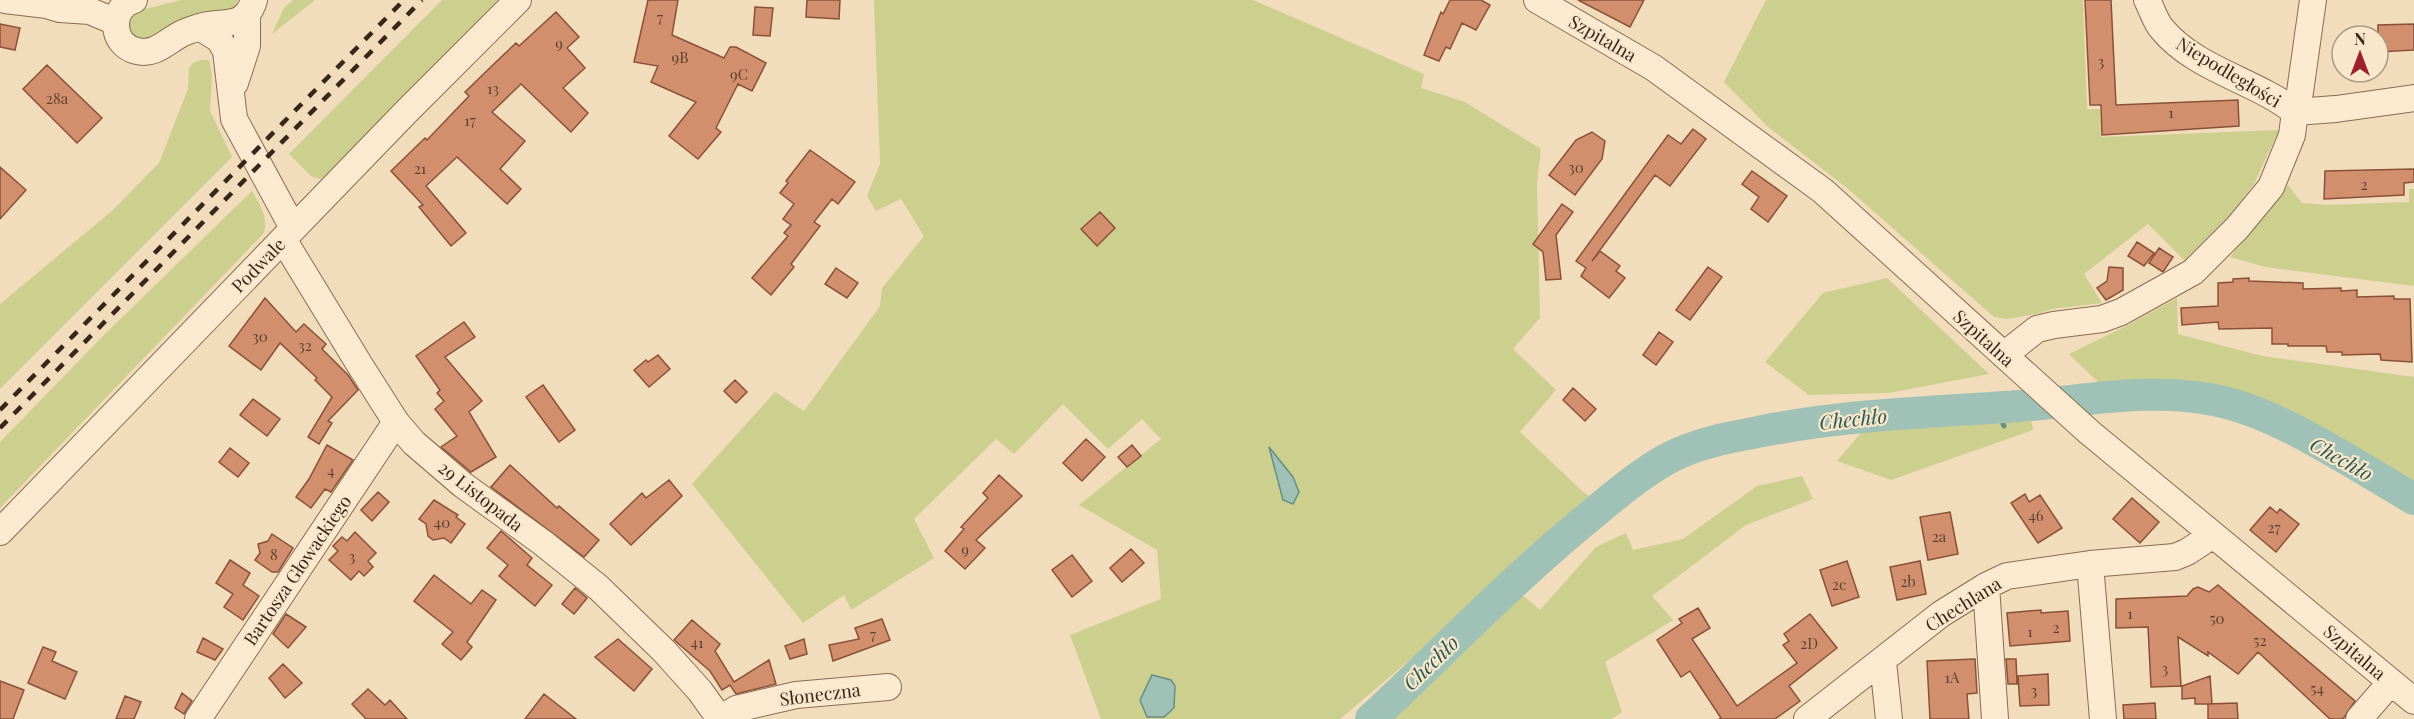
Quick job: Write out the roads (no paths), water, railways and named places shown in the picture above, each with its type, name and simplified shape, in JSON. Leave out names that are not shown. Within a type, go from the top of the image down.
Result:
[{"type":"street","points":[[4,0],[53,3],[60,9],[90,11],[121,6],[121,42],[137,52],[152,51],[173,38],[199,27],[240,20],[250,7]]},
{"type":"street","name":"Podwale","points":[[0,532],[518,0]]},
{"type":"street","name":"Szpitalna","points":[[1537,0],[1654,68],[1815,185],[2089,432],[2414,701]]},
{"type":"street","name":"Niepodległości","points":[[2147,0],[2160,28],[2175,41],[2225,72],[2279,100],[2295,112],[2336,109],[2414,98]]},
{"type":"street","name":"Niepodległości","points":[[2004,355],[2037,330],[2054,325],[2102,319],[2193,272],[2237,228],[2271,187],[2292,135],[2313,0]]},
{"type":"street","name":"29 Listopada","points":[[231,92],[247,46],[250,7]]},
{"type":"street","name":"29 Listopada","points":[[199,27],[222,43],[229,60],[234,119],[288,234],[396,422],[414,443],[463,485],[543,543],[599,588],[664,651],[700,691],[720,719]]},
{"type":"street","name":"Bartosza Głowackiego","points":[[198,719],[396,422]]},
{"type":"street","name":"Chechlana","points":[[1807,719],[1883,662],[1941,614],[1986,586],[2007,576],[2090,564],[2175,557],[2213,535]]},
{"type":"street","points":[[2090,564],[2103,719]]},
{"type":"street","points":[[1986,586],[1995,719]]},
{"type":"street","points":[[1883,662],[1888,719]]},
{"type":"street","points":[[2359,719],[2391,682]]},
{"type":"street","name":"Słoneczna","points":[[720,719],[736,709],[796,695],[888,687]]},
{"type":"water","points":[[1269,447],[1293,477],[1299,492],[1293,504],[1283,500]]},
{"type":"water","points":[[1152,675],[1171,680],[1175,686],[1174,708],[1164,717],[1147,717],[1140,700]]},
{"type":"waterway","points":[[2132,383],[2132,395]]},
{"type":"waterway","points":[[2106,384],[2107,398]]},
{"type":"waterway","name":"Chechło","points":[[1371,719],[1525,573],[1621,491],[1655,466],[1678,453],[1739,436],[1795,425],[1891,414],[2020,406],[2117,396],[2190,396],[2239,406],[2265,416],[2317,442],[2414,499]]},
{"type":"waterway","points":[[1995,407],[2004,426]]},
{"type":"railway","points":[[0,410],[404,0]]},
{"type":"railway","points":[[0,428],[422,0]]}]
